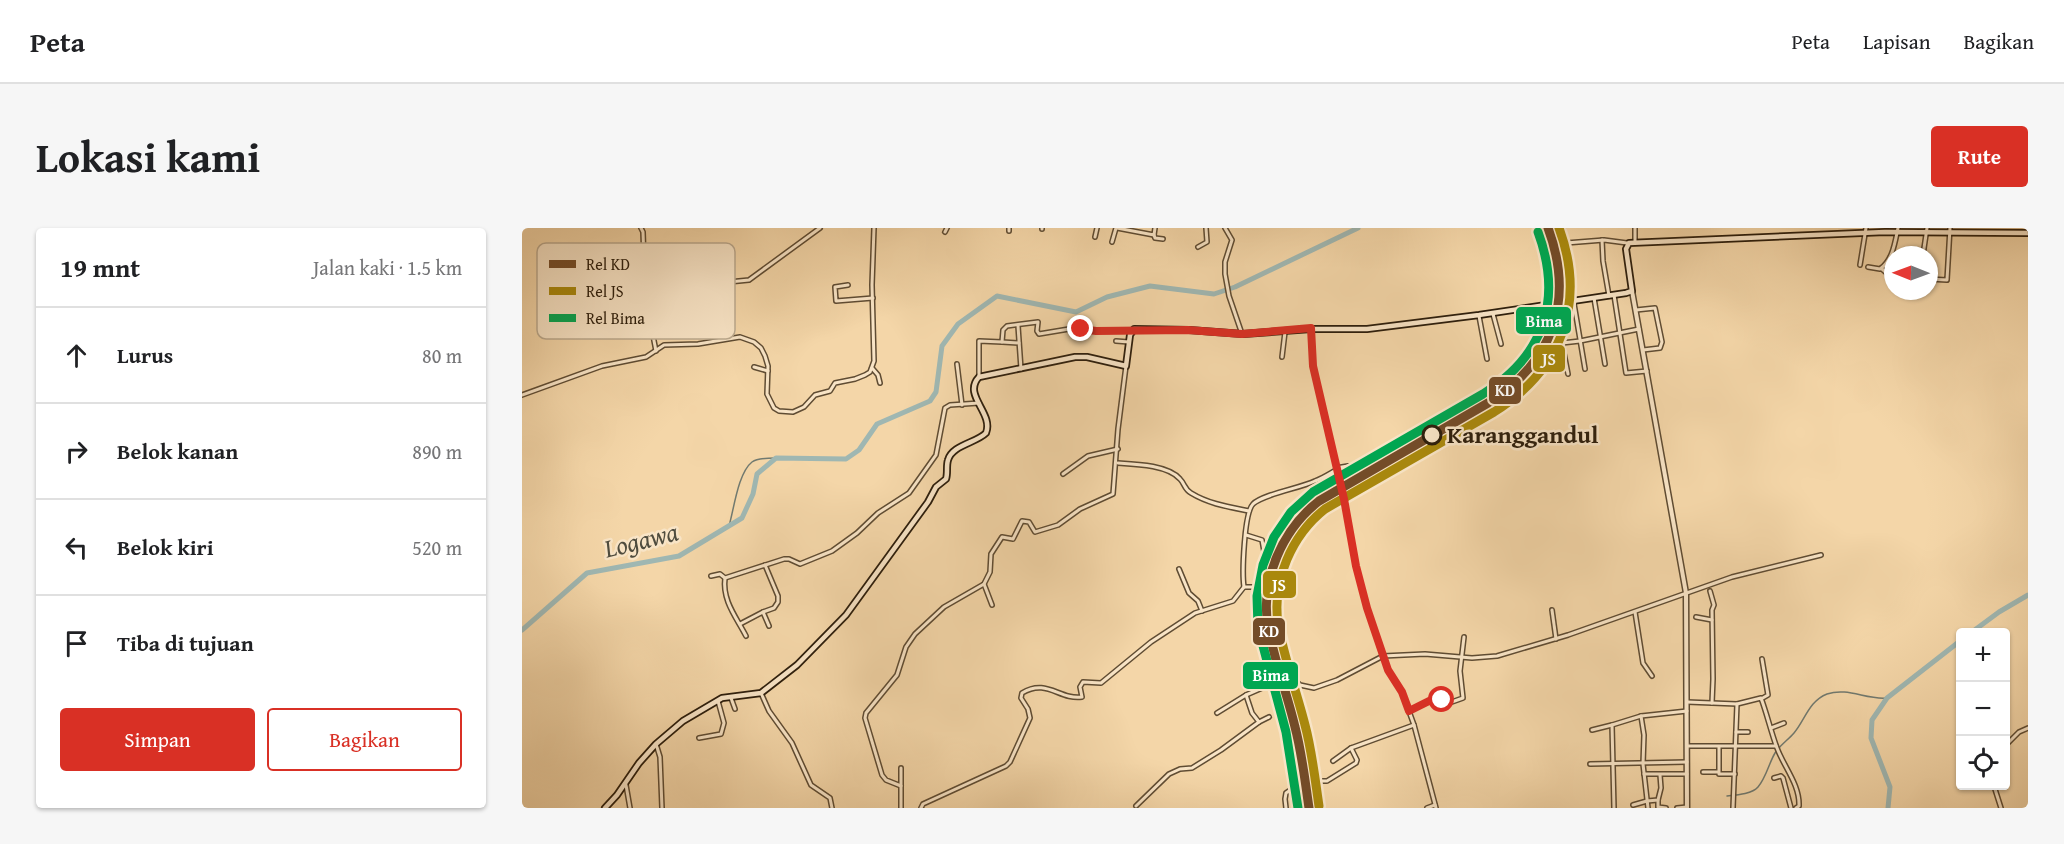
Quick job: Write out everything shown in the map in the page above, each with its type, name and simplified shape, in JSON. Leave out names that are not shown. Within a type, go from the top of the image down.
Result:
[{"type":"main road","points":[[605,808],[656,744],[683,721],[718,700],[730,696],[761,693],[797,665],[846,615],[928,502],[936,487],[946,479],[950,455],[986,433],[988,422],[974,389],[975,381],[979,377],[1080,357],[1126,366],[1131,330],[1188,330],[1242,334],[1311,328],[1377,328],[1611,296],[1632,291],[1626,251],[1627,243],[1898,230],[2028,233]]},
{"type":"street","points":[[640,228],[643,232],[643,243]]},
{"type":"street","points":[[735,281],[749,280],[820,228]]},
{"type":"street","points":[[735,338],[747,339],[761,348],[768,371],[767,394],[771,404],[779,411],[787,413],[800,410],[815,395],[830,391],[835,383],[860,378],[870,372],[874,353],[874,228]]},
{"type":"street","points":[[1092,228],[1097,229],[1095,237]]},
{"type":"street","points":[[1112,242],[1116,228],[1164,239]]},
{"type":"street","points":[[1154,235],[1155,228]]},
{"type":"street","points":[[1198,247],[1207,242],[1206,228]]},
{"type":"street","points":[[1226,228],[1232,240],[1225,262],[1226,280],[1242,334]]},
{"type":"street","points":[[1563,228],[1586,369]]},
{"type":"street","points":[[1635,228],[1635,242]]},
{"type":"street","points":[[1868,267],[1882,269],[1891,257],[1898,230]]},
{"type":"street","points":[[1924,246],[1927,230]]},
{"type":"street","points":[[1938,280],[1947,280],[1949,230]]},
{"type":"street","points":[[1860,266],[1865,231]]},
{"type":"street","points":[[1566,243],[1602,240],[1627,243]]},
{"type":"street","points":[[1602,240],[1603,261],[1620,333],[1626,374],[1647,371]]},
{"type":"street","points":[[848,285],[835,287],[836,301],[873,298]]},
{"type":"street","points":[[1632,291],[1686,594],[1687,808],[1677,808]]},
{"type":"street","points":[[1594,298],[1605,364]]},
{"type":"street","points":[[1636,310],[1656,308],[1659,325],[1662,346],[1643,350]]},
{"type":"street","points":[[1493,313],[1501,344]]},
{"type":"street","points":[[1564,314],[1560,328],[1568,374]]},
{"type":"street","points":[[1479,315],[1486,359]]},
{"type":"street","points":[[1002,342],[1004,329],[1007,326],[1038,322],[1039,334],[1074,328],[1096,331],[1131,330]]},
{"type":"street","points":[[1018,326],[1021,369]]},
{"type":"street","points":[[1311,328],[1313,366],[1344,499],[1356,566],[1383,657],[1390,675],[1403,695],[1414,725],[1435,807],[1427,808]]},
{"type":"street","points":[[1562,343],[1640,329]]},
{"type":"street","points":[[1282,357],[1285,330]]},
{"type":"street","points":[[654,339],[656,351]]},
{"type":"street","points":[[522,395],[602,366],[646,357],[668,345],[698,344],[726,339]]},
{"type":"street","points":[[979,377],[979,341],[1019,343]]},
{"type":"street","points":[[1116,341],[1129,342]]},
{"type":"street","points":[[957,364],[962,405]]},
{"type":"street","points":[[901,786],[886,780],[882,775],[865,718],[866,712],[897,675],[906,647],[915,634],[944,607],[984,585],[990,572],[991,554],[1002,537],[1013,539],[1022,521],[1029,522],[1035,532],[1058,525],[1080,509],[1112,495],[1126,366]]},
{"type":"street","points":[[754,368],[768,371]]},
{"type":"street","points":[[872,368],[878,375],[880,383]]},
{"type":"street","points":[[725,578],[787,559],[800,564],[827,554],[914,487],[936,455],[945,408],[950,405],[979,403]]},
{"type":"street","points":[[921,808],[923,804],[1006,766],[1010,762],[1030,718],[1028,708],[1021,698],[1022,693],[1038,687],[1082,697],[1080,687],[1083,682],[1101,683],[1151,642],[1195,613],[1233,601],[1244,587],[1243,572],[1249,511],[1257,501],[1316,482],[1348,466],[1361,474],[1436,431]]},
{"type":"street","points":[[1063,474],[1088,456],[1118,449]]},
{"type":"street","points":[[1117,463],[1138,464],[1165,470],[1180,478],[1185,489],[1191,494],[1211,502],[1249,511]]},
{"type":"street","points":[[1336,470],[1349,475],[1356,472]]},
{"type":"street","points":[[1246,535],[1262,540],[1267,568],[1258,587],[1256,603],[1262,624],[1260,647],[1273,664],[1282,718]]},
{"type":"street","points":[[1288,674],[1300,685],[1314,688],[1337,680],[1383,657],[1425,654],[1497,656],[1556,639],[1739,575],[1821,555]]},
{"type":"street","points":[[740,624],[774,608],[778,602],[778,596],[765,565]]},
{"type":"street","points":[[1179,569],[1188,593],[1198,601],[1202,611]]},
{"type":"street","points":[[711,576],[720,574],[725,578]]},
{"type":"street","points":[[725,578],[724,591],[727,601],[746,636]]},
{"type":"street","points":[[984,585],[992,605]]},
{"type":"street","points":[[1244,587],[1258,587]]},
{"type":"street","points":[[1710,591],[1714,605],[1712,703]]},
{"type":"street","points":[[1552,610],[1556,639]]},
{"type":"street","points":[[763,612],[769,626]]},
{"type":"street","points":[[1635,612],[1643,663],[1652,676]]},
{"type":"street","points":[[1696,617],[1712,620]]},
{"type":"street","points":[[1409,711],[1432,700],[1449,703],[1462,699],[1464,694],[1460,671],[1464,637]]},
{"type":"street","points":[[1687,702],[1737,704],[1758,697],[1761,699],[1768,695],[1762,659]]},
{"type":"street","points":[[1217,713],[1246,694],[1276,682]]},
{"type":"street","points":[[761,693],[769,711],[792,743],[812,785],[830,798],[832,808]]},
{"type":"street","points":[[1246,694],[1252,713],[1259,722]]},
{"type":"street","points":[[730,696],[735,709]]},
{"type":"street","points":[[1761,699],[1777,749],[1794,783],[1799,800],[1799,806],[1796,808]]},
{"type":"street","points":[[699,738],[721,734],[724,723],[718,700]]},
{"type":"street","points":[[1733,808],[1737,704]]},
{"type":"street","points":[[1592,730],[1641,716],[1687,711]]},
{"type":"street","points":[[1641,716],[1648,808]]},
{"type":"street","points":[[1136,806],[1169,774],[1192,768],[1269,717]]},
{"type":"street","points":[[1771,728],[1784,723]]},
{"type":"street","points":[[1333,761],[1351,748],[1414,725]]},
{"type":"street","points":[[1612,725],[1614,808]]},
{"type":"street","points":[[2010,741],[2019,732],[2028,728]]},
{"type":"street","points":[[1737,732],[1748,732]]},
{"type":"street","points":[[656,744],[660,757],[662,808]]},
{"type":"street","points":[[1687,746],[1777,749]]},
{"type":"street","points":[[1718,772],[1719,746]]},
{"type":"street","points":[[1310,782],[1325,782],[1356,763],[1357,760],[1351,748]]},
{"type":"street","points":[[1590,764],[1687,762]]},
{"type":"street","points":[[901,768],[901,808]]},
{"type":"street","points":[[1702,772],[1735,774]]},
{"type":"street","points":[[1644,774],[1687,774]]},
{"type":"street","points":[[1660,775],[1661,788],[1658,807],[1666,808]]},
{"type":"street","points":[[1774,778],[1783,777],[1791,808]]},
{"type":"street","points":[[1286,808],[1286,793],[1302,782]]},
{"type":"street","points":[[625,783],[630,808]]},
{"type":"street","points":[[1995,790],[2001,808]]},
{"type":"street","points":[[1633,805],[1658,800]]},
{"type":"waterway","name":"Logawa","points":[[522,630],[587,573],[679,556],[742,518],[753,494],[757,474],[776,458],[846,459],[859,450],[877,424],[930,401],[936,392],[942,346],[958,324],[997,296],[1076,312],[1107,297],[1150,286],[1214,294],[1235,287],[1358,228]]},
{"type":"waterway","points":[[729,526],[737,492],[747,467],[757,460],[776,458]]},
{"type":"waterway","points":[[1977,628],[2028,595]]},
{"type":"waterway","points":[[1888,808],[1890,787],[1871,738],[1872,720],[1887,698],[1956,644]]},
{"type":"waterway","points":[[1727,796],[1748,793],[1758,787],[1777,750],[1794,733],[1812,706],[1821,697],[1842,692],[1887,698]]},
{"type":"rail line","name":"KD","points":[[1309,808],[1292,714],[1268,626],[1266,608],[1268,591],[1277,556],[1295,526],[1319,501],[1488,403],[1529,369],[1543,349],[1558,305],[1559,280],[1556,255],[1548,228]]},
{"type":"rail line","name":"JS","points":[[1319,806],[1307,735],[1278,623],[1278,591],[1287,560],[1303,532],[1325,509],[1494,412],[1517,395],[1536,376],[1551,355],[1562,333],[1568,309],[1570,283],[1567,256],[1559,228]]},
{"type":"rail line","name":"Bima","points":[[1298,808],[1286,732],[1258,627],[1257,596],[1263,565],[1274,537],[1291,512],[1313,492],[1483,394],[1504,379],[1521,362],[1534,344],[1543,324],[1548,303],[1549,281],[1538,232]]},
{"type":"place","name":"Karanggandul","points":[[1432,435]]},
{"type":"route","points":[[1081,329],[1096,331],[1188,330],[1242,334],[1311,328],[1313,366],[1344,499],[1356,566],[1367,608],[1388,670],[1402,692],[1409,711],[1431,700],[1442,700]]}]
